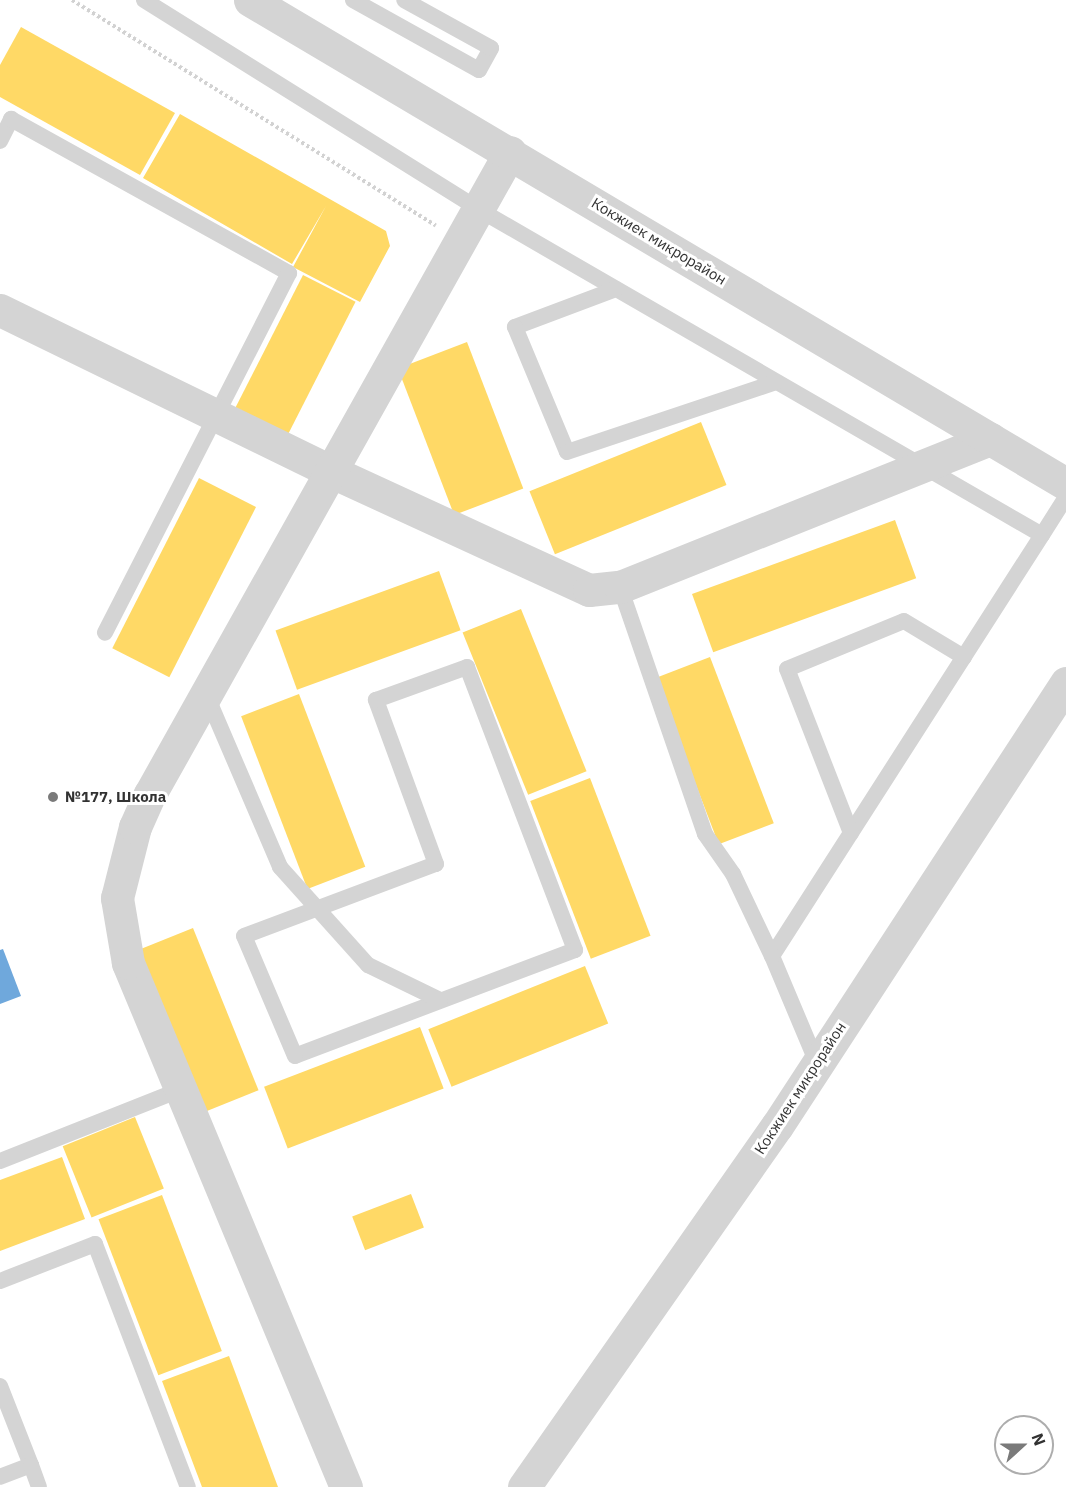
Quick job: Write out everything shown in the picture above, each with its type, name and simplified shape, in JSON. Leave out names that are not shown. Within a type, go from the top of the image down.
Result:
[{"type":"street","name":"Кокжиек микрорайон","points":[[250,0],[510,152],[1066,484]]},
{"type":"street","points":[[346,1487],[128,963],[117,898],[139,819],[330,471],[510,152]]},
{"type":"street","points":[[0,310],[217,413],[330,471],[589,590],[620,587],[990,439]]},
{"type":"street","name":"Кокжиек микрорайон","points":[[524,1487],[817,1063],[1066,683]]},
{"type":"lane","points":[[144,0],[478,209],[776,382],[923,464],[1042,535]]},
{"type":"lane","points":[[353,0],[479,70],[490,48],[404,0]]},
{"type":"lane","points":[[0,141],[12,119],[289,273],[105,633]]},
{"type":"lane","points":[[616,290],[515,327],[567,452],[776,382]]},
{"type":"lane","points":[[772,956],[1066,497]]},
{"type":"lane","points":[[620,587],[705,834],[733,874],[772,956],[817,1063]]},
{"type":"lane","points":[[851,833],[787,669],[904,621],[964,657]]},
{"type":"lane","points":[[467,667],[575,950],[296,1056],[244,936],[319,910],[436,864],[376,700],[467,667]]},
{"type":"lane","points":[[206,694],[280,867],[368,965],[440,1000]]},
{"type":"lane","points":[[0,1161],[179,1090]]},
{"type":"lane","points":[[0,1281],[95,1244],[188,1487]]},
{"type":"lane","points":[[0,1386],[39,1487]]},
{"type":"lane","points":[[0,1477],[31,1465]]},
{"type":"path","points":[[72,0],[459,241]]},
{"type":"building: Homes","points":[[21,27],[175,113],[140,175],[0,97],[0,65]]},
{"type":"building: Homes","points":[[180,114],[386,231],[390,246],[360,302],[293,267],[326,206],[292,264],[143,178]]},
{"type":"building: Homes","points":[[303,275],[356,302],[286,439],[233,412]]},
{"type":"building: Homes","points":[[467,342],[523,489],[454,515],[398,369]]},
{"type":"building: Homes","points":[[701,422],[726,485],[555,554],[529,491]]},
{"type":"building: Homes","points":[[199,478],[256,507],[169,677],[112,648]]},
{"type":"building: Homes","points":[[895,520],[916,578],[713,652],[692,594]]},
{"type":"building: Homes","points":[[439,571],[461,630],[297,690],[275,631]]},
{"type":"building: Homes","points":[[521,609],[587,771],[528,795],[463,633]]},
{"type":"building: Homes","points":[[710,657],[774,823],[719,844],[655,678]]},
{"type":"building: Homes","points":[[299,694],[365,867],[307,889],[241,716]]},
{"type":"building: Homes","points":[[590,778],[651,936],[591,959],[530,801]]},
{"type":"building: Homes","points":[[193,928],[259,1090],[202,1113],[136,951]]},
{"type":"building: Homes","points":[[585,966],[608,1023],[452,1087],[428,1029]]},
{"type":"building: Homes","points":[[420,1027],[444,1089],[288,1148],[264,1087]]},
{"type":"building: Homes","points":[[135,1117],[164,1188],[92,1218],[63,1146]]},
{"type":"building: Homes","points":[[62,1157],[85,1219],[0,1251],[0,1180]]},
{"type":"building: Homes","points":[[411,1194],[424,1228],[365,1250],[352,1217]]},
{"type":"building: Homes","points":[[162,1195],[222,1351],[158,1375],[99,1219]]},
{"type":"building: Homes","points":[[229,1356],[278,1487],[202,1487],[162,1381]]},
{"type":"building: Schools","points":[[3,949],[21,996],[0,1004],[0,950]]},
{"type":"place","name":"№177, Школа","points":[[53,797]]}]
